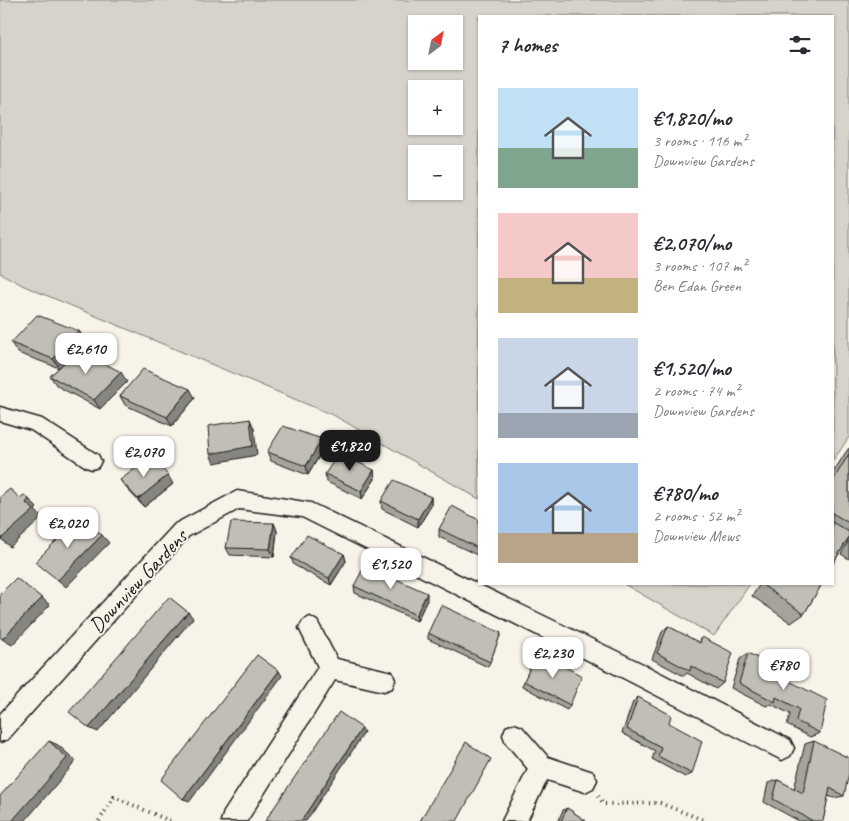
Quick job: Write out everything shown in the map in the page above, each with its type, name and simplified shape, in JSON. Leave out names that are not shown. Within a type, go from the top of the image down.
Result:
[{"type":"street","points":[[0,414],[36,424],[92,461]]},
{"type":"street","name":"Downview Gardens","points":[[0,731],[182,530],[237,500],[304,509],[633,671],[782,748]]},
{"type":"street","points":[[310,628],[330,668]]},
{"type":"street","points":[[330,668],[384,680]]},
{"type":"street","points":[[233,821],[330,668]]},
{"type":"street","points":[[514,735],[541,766],[585,780]]},
{"type":"street","points":[[514,821],[541,766]]},
{"type":"path","points":[[585,780],[604,804],[660,803],[706,821]]},
{"type":"path","points":[[99,821],[114,797],[170,821]]},
{"type":"shaded area","points":[[0,0],[849,0],[849,437],[834,460],[834,15],[478,15],[478,498],[335,416],[24,286],[0,273]]},
{"type":"shaded area","points":[[626,585],[749,585],[714,636]]},
{"type":"building","points":[[37,315],[79,331],[53,359],[11,343]]},
{"type":"building","points":[[78,350],[121,372],[94,400],[50,376]]},
{"type":"building","points":[[143,369],[190,389],[167,417],[120,396]]},
{"type":"building","points":[[250,419],[253,446],[210,454],[208,426]]},
{"type":"building","points":[[283,426],[322,439],[306,466],[267,452]]},
{"type":"building","points":[[339,453],[374,470],[361,491],[325,474]]},
{"type":"building","points":[[849,454],[849,523],[834,514],[834,479]]},
{"type":"building","points":[[151,457],[168,475],[138,499],[120,480]]},
{"type":"building","points":[[394,480],[431,497],[418,519],[381,501]]},
{"type":"building","points":[[10,489],[20,498],[24,495],[29,499],[26,503],[34,510],[1,539],[0,497]]},
{"type":"building","points":[[452,506],[478,519],[478,548],[439,529]]},
{"type":"building","points":[[79,518],[102,535],[58,580],[35,562]]},
{"type":"building","points":[[231,522],[274,523],[270,549],[226,548]]},
{"type":"building","points":[[834,523],[849,532],[849,537],[834,562]]},
{"type":"building","points":[[307,535],[344,554],[329,578],[291,558]]},
{"type":"building","points":[[365,565],[427,593],[416,615],[354,586]]},
{"type":"building","points":[[16,578],[42,598],[2,639],[0,637],[0,594]]},
{"type":"building","points":[[764,585],[821,585],[804,614]]},
{"type":"building","points":[[169,597],[188,612],[89,728],[69,712]]},
{"type":"building","points":[[441,605],[501,633],[490,662],[428,633]]},
{"type":"building","points":[[668,626],[700,643],[702,637],[733,653],[723,683],[691,666],[690,671],[657,653]]},
{"type":"building","points":[[537,652],[582,676],[570,705],[524,681]]},
{"type":"building","points":[[748,653],[783,671],[781,677],[827,700],[820,733],[796,721],[799,709],[776,697],[775,702],[739,683]]},
{"type":"building","points":[[257,655],[279,671],[183,799],[161,780]]},
{"type":"building","points":[[638,697],[671,715],[669,723],[702,741],[692,774],[658,756],[661,747],[627,729]]},
{"type":"building","points":[[339,712],[362,728],[301,821],[265,821]]},
{"type":"building","points":[[49,741],[67,758],[12,821],[0,821],[0,796]]},
{"type":"building","points":[[814,741],[849,758],[849,773],[844,796],[830,788],[823,821],[813,821],[773,799],[778,780],[803,793]]},
{"type":"building","points":[[466,742],[491,759],[457,821],[420,821]]},
{"type":"building","points":[[567,808],[586,821],[561,821]]}]
